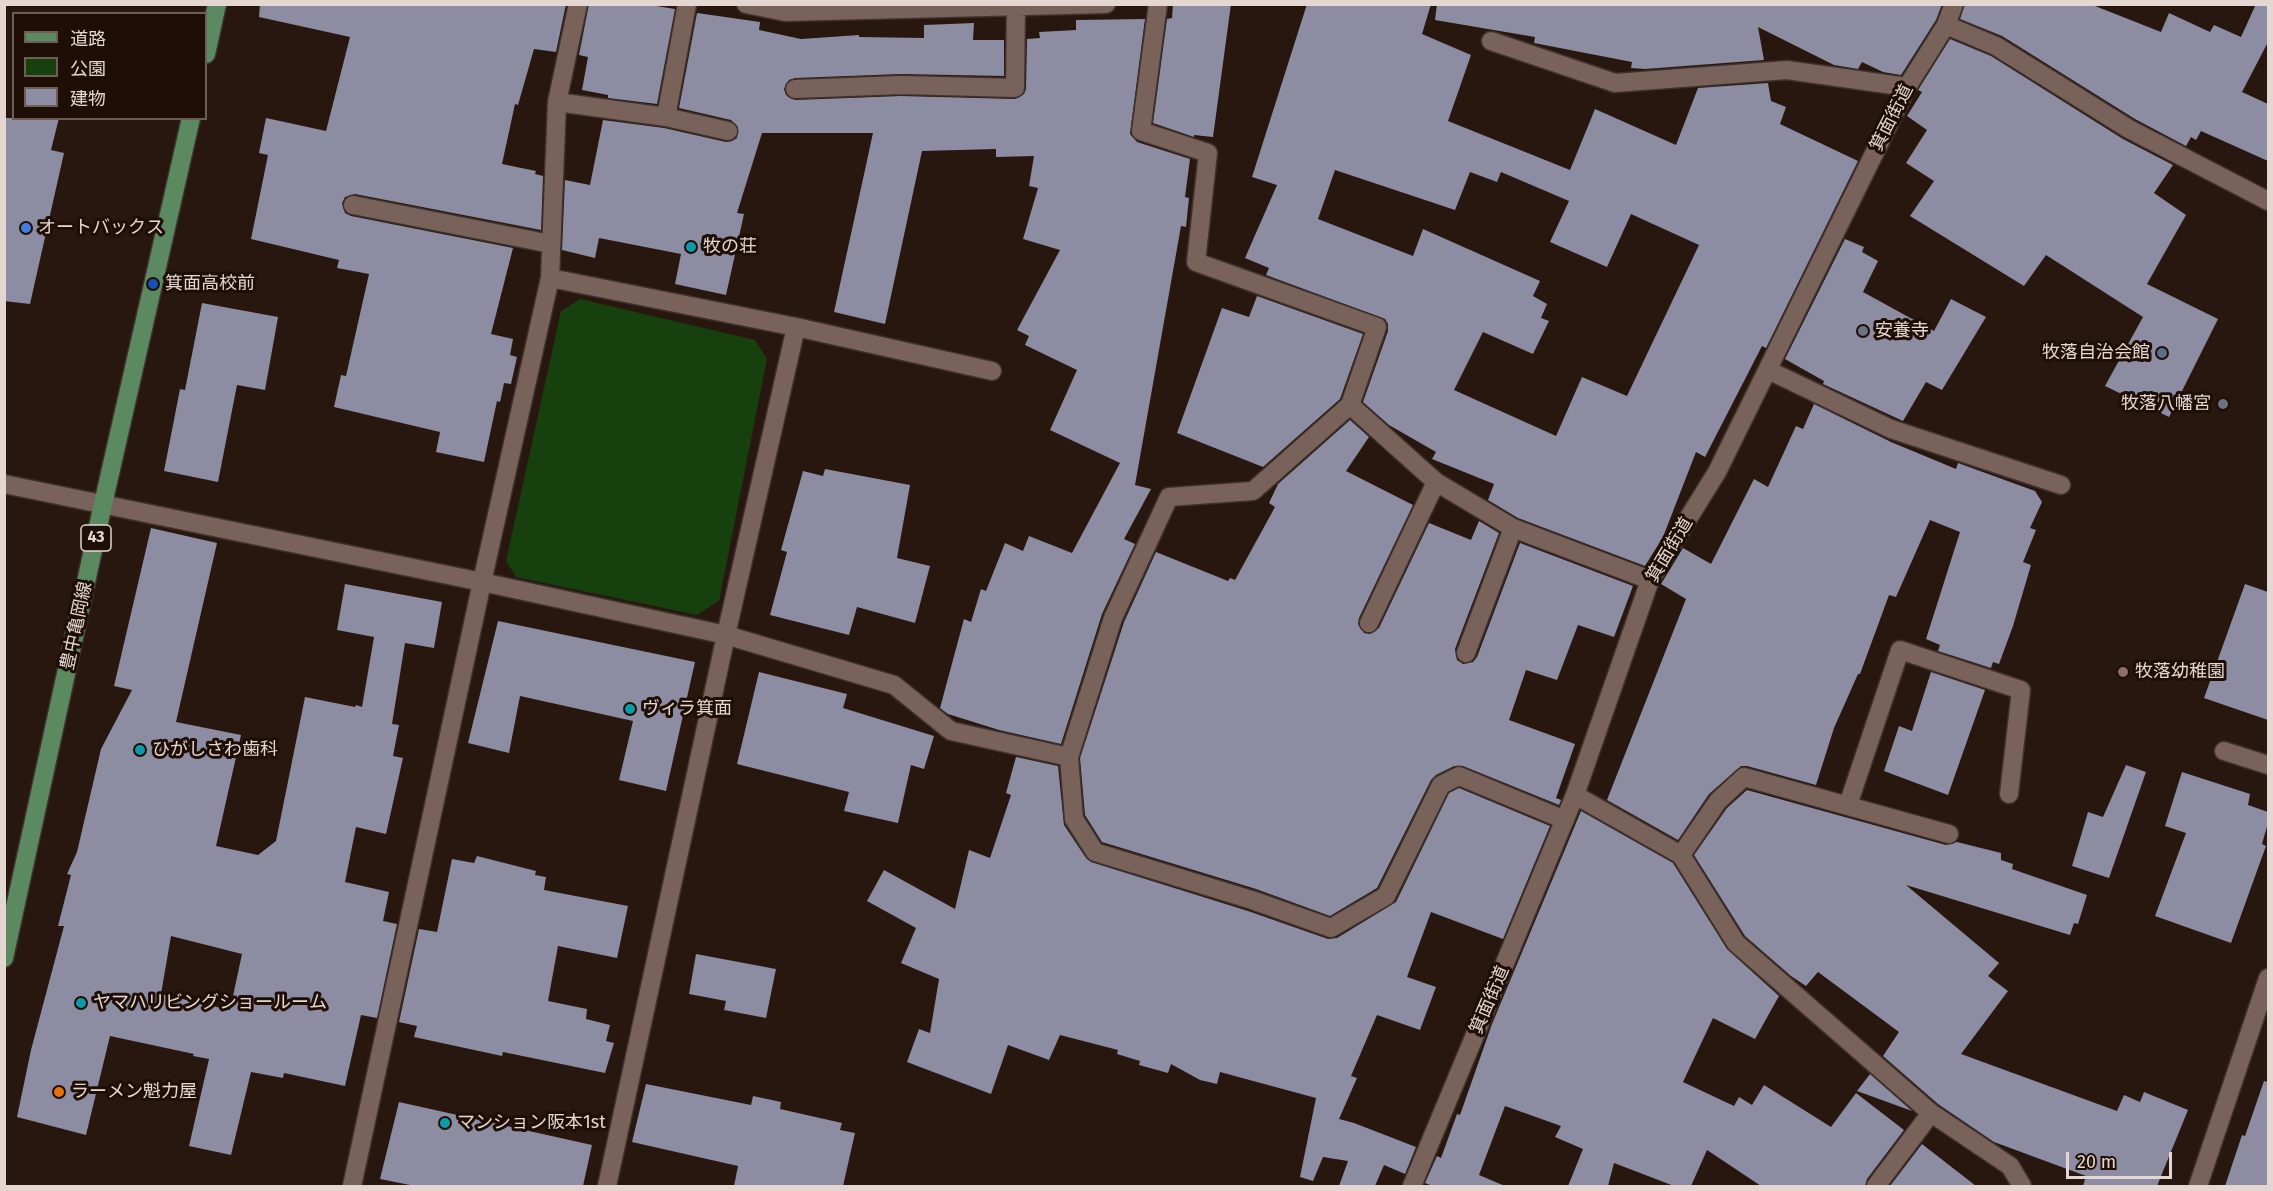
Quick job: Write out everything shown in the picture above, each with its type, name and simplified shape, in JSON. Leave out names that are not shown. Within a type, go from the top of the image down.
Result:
[{"type":"main road","points":[[207,49],[217,4]]},
{"type":"main road","name":"豊中亀岡線","points":[[4,958],[191,120]]},
{"type":"street","points":[[352,1186],[550,278],[557,102],[578,4]]},
{"type":"street","points":[[666,117],[687,4]]},
{"type":"street","points":[[746,4],[785,12],[1106,4]]},
{"type":"street","points":[[1158,4],[1141,131],[1208,153],[1196,262],[1377,327],[1350,405],[1253,491],[1169,496],[1113,618],[1069,757],[1074,819],[1095,852],[1252,900],[1331,928],[1386,896],[1441,785],[1459,776],[1565,820]]},
{"type":"street","name":"箕面街道","points":[[1412,1186],[1575,795],[1650,580],[1717,472],[1907,87],[1946,25],[1954,4]]},
{"type":"street","points":[[795,89],[901,84],[1015,88],[1016,7]]},
{"type":"street","points":[[1946,25],[1996,46],[2129,129],[2268,201]]},
{"type":"street","points":[[1491,41],[1615,83],[1787,70],[1907,87]]},
{"type":"street","points":[[557,102],[666,117],[728,131]]},
{"type":"street","points":[[352,206],[551,244]]},
{"type":"street","points":[[550,278],[796,327],[992,371]]},
{"type":"street","points":[[607,1186],[726,635],[796,327]]},
{"type":"street","points":[[1768,370],[1891,429],[2061,485]]},
{"type":"street","points":[[1350,405],[1436,482],[1513,528],[1650,580]]},
{"type":"street","points":[[1369,623],[1436,482]]},
{"type":"street","points":[[4,483],[726,635],[894,684],[951,731],[1069,757]]},
{"type":"street","points":[[1466,653],[1513,528]]},
{"type":"street","points":[[1848,805],[1900,650],[2021,690],[2009,794]]},
{"type":"street","points":[[2224,751],[2268,765]]},
{"type":"street","points":[[1681,855],[1718,801],[1744,777],[1949,834]]},
{"type":"street","points":[[1575,795],[1681,855],[1736,944],[1931,1113],[2010,1166],[2022,1186]]},
{"type":"street","points":[[2198,1186],[2268,978]]},
{"type":"street","points":[[1876,1186],[1931,1113]]},
{"type":"green space","points":[[580,299],[755,340],[767,359],[719,601],[697,615],[516,577],[506,561],[561,311]]},
{"type":"building","points":[[260,4],[566,4],[556,52],[534,49],[518,105],[515,104],[502,164],[536,171],[535,174],[543,176],[541,230],[355,194],[345,197],[342,203],[345,213],[351,216],[513,248],[491,334],[513,339],[510,355],[517,357],[511,384],[504,383],[500,402],[497,401],[484,462],[436,452],[440,432],[334,407],[341,375],[346,376],[369,274],[337,268],[339,260],[251,239],[268,155],[259,153],[266,118],[326,131],[350,37],[259,17]]},
{"type":"building","points":[[589,4],[644,4],[675,9],[657,104],[608,98],[608,95],[582,90],[588,57],[579,55]]},
{"type":"building","points":[[1173,4],[1231,4],[1213,137],[1194,135],[1194,137],[1153,123],[1167,19],[1172,18]]},
{"type":"building","points":[[1307,4],[1431,4],[1422,34],[1471,55],[1448,121],[1570,170],[1595,109],[1676,145],[1698,88],[1768,83],[1771,101],[1786,107],[1780,124],[1858,161],[1766,348],[1762,346],[1705,457],[1696,452],[1663,537],[1645,566],[1518,518],[1488,500],[1494,484],[1432,459],[1436,452],[1389,425],[1363,402],[1388,331],[1388,324],[1385,319],[1266,275],[1269,268],[1245,258],[1277,185],[1252,177]],"holes":[[[1335,170],[1455,210],[1470,172],[1497,182],[1501,172],[1569,201],[1550,242],[1607,267],[1631,214],[1699,245],[1627,396],[1582,377],[1556,436],[1454,390],[1483,332],[1533,354],[1549,321],[1541,318],[1547,304],[1533,296],[1540,281],[1423,229],[1413,256],[1318,219]]]},
{"type":"building","points":[[1437,4],[1942,4],[1936,20],[1901,75],[1883,72],[1862,62],[1858,69],[1834,65],[1758,27],[1764,60],[1645,69],[1631,68],[1632,62],[1534,43],[1535,37],[1435,20]]},
{"type":"building","points":[[1965,4],[2090,4],[2161,32],[2169,13],[2210,32],[2214,25],[2241,37],[2256,4],[2268,4],[2268,42],[2242,92],[2268,104],[2268,161],[2201,131],[2196,140],[2191,137],[2186,146],[2135,119],[2002,36],[1960,19]]},
{"type":"building","points":[[697,13],[760,22],[759,30],[801,39],[859,35],[859,37],[924,38],[924,25],[974,23],[973,40],[1004,40],[1004,76],[901,74],[795,78],[789,80],[784,89],[786,95],[795,100],[901,96],[1015,99],[1024,94],[1026,89],[1027,39],[1040,38],[1039,32],[1076,30],[1076,20],[1145,19],[1130,134],[1137,142],[1190,159],[1185,197],[1189,198],[1186,227],[1181,226],[1135,485],[1151,489],[1124,539],[1135,544],[1102,614],[1061,744],[999,730],[948,714],[940,708],[964,619],[971,622],[981,589],[986,591],[1005,543],[1023,551],[1029,536],[1072,553],[1120,463],[1050,430],[1077,370],[1025,345],[1029,336],[1017,330],[1060,250],[1023,239],[1038,188],[1029,186],[1034,156],[996,157],[996,149],[922,151],[885,324],[834,312],[873,133],[762,133],[737,213],[744,214],[726,295],[675,284],[681,254],[599,238],[595,258],[562,250],[565,180],[590,185],[603,120],[664,128],[726,142],[737,138],[738,127],[731,120],[679,108]]},
{"type":"building","points":[[1950,39],[1991,56],[2123,139],[2173,165],[2154,193],[2186,215],[2147,284],[2218,319],[2169,417],[2105,386],[2143,317],[2046,255],[2024,286],[1910,216],[1934,181],[1906,163],[1927,130],[1907,116],[1922,92],[1918,90]]},
{"type":"building","name":"オートバックス","points":[[4,118],[58,120],[51,150],[64,153],[30,304],[4,301]]},
{"type":"building","name":"安養寺","points":[[1845,239],[1864,247],[1862,252],[1878,261],[1863,292],[1934,331],[1951,299],[1986,317],[1942,390],[1926,382],[1903,421],[1823,384],[1824,381],[1785,359]]},
{"type":"building","points":[[1257,296],[1363,334],[1340,399],[1263,467],[1177,433],[1222,308],[1249,317]]},
{"type":"building","points":[[202,303],[278,317],[265,390],[237,385],[218,482],[164,471],[180,389],[185,390]]},
{"type":"building","points":[[1814,404],[1891,442],[1956,469],[1958,463],[2035,491],[2042,502],[2030,528],[2036,530],[2023,562],[2031,565],[2013,626],[1999,664],[1993,662],[1991,668],[1938,651],[1940,645],[1926,639],[1960,532],[1930,520],[1896,597],[1889,595],[1860,674],[1858,674],[1834,728],[1816,785],[1741,766],[1709,794],[1678,840],[1607,800],[1686,599],[1661,584],[1683,548],[1711,564],[1754,479],[1768,487],[1796,426],[1803,429]]},
{"type":"building","points":[[1350,420],[1369,437],[1346,471],[1413,505],[1359,618],[1358,624],[1364,633],[1370,634],[1379,628],[1429,523],[1471,540],[1479,521],[1499,533],[1455,649],[1457,660],[1463,664],[1473,662],[1477,657],[1520,543],[1633,586],[1614,637],[1578,625],[1557,680],[1526,670],[1509,720],[1575,744],[1556,798],[1561,800],[1559,805],[1463,766],[1454,766],[1431,780],[1377,888],[1330,916],[1256,889],[1102,842],[1085,815],[1080,758],[1124,622],[1156,552],[1228,581],[1230,578],[1235,580],[1275,507],[1269,503],[1278,484]]},
{"type":"building","points":[[825,469],[910,485],[897,558],[930,566],[915,623],[857,607],[849,635],[770,615],[787,552],[781,550],[803,471],[823,476]]},
{"type":"building","points":[[151,528],[217,543],[176,722],[241,735],[216,846],[258,855],[276,841],[305,697],[362,707],[374,637],[337,630],[345,584],[442,602],[434,648],[405,643],[392,724],[399,725],[393,756],[403,758],[386,834],[356,827],[345,882],[389,892],[383,921],[397,924],[377,1018],[361,1015],[345,1086],[284,1073],[283,1078],[251,1072],[231,1155],[189,1146],[209,1059],[110,1036],[86,1135],[17,1117],[31,1050],[64,926],[58,926],[71,875],[67,874],[77,852],[101,749],[132,690],[114,686]],"holes":[[[171,936],[242,954],[230,1010],[161,994]]]},
{"type":"building","points":[[2245,584],[2268,592],[2268,720],[2204,698]]},
{"type":"building","name":"ヴィラ箕面","points":[[498,621],[695,662],[666,791],[619,780],[633,721],[520,696],[509,753],[468,743]]},
{"type":"building","points":[[759,672],[847,694],[843,708],[934,736],[924,769],[911,765],[898,823],[844,811],[849,792],[737,764]]},
{"type":"building","points":[[1931,672],[1985,690],[1948,795],[1884,771],[1899,726],[1912,731]]},
{"type":"building","points":[[1016,757],[1058,766],[1064,825],[1091,862],[1248,911],[1328,939],[1337,938],[1396,902],[1449,793],[1459,788],[1550,826],[1503,939],[1431,912],[1407,977],[1436,987],[1420,1030],[1377,1015],[1351,1076],[1357,1078],[1339,1119],[1416,1147],[1405,1174],[1384,1165],[1375,1186],[1339,1186],[1348,1161],[1323,1157],[1313,1181],[1300,1177],[1316,1098],[1220,1072],[1217,1084],[1200,1080],[1171,1064],[1168,1073],[1139,1065],[1140,1061],[1117,1054],[1118,1050],[1060,1035],[1049,1060],[1008,1045],[991,1094],[907,1062],[919,1029],[930,1033],[939,979],[901,963],[916,928],[867,901],[884,870],[955,909],[969,850],[990,858],[1011,795],[1006,793]]},
{"type":"building","points":[[2126,765],[2146,772],[2109,878],[2072,866],[2088,812],[2103,817]]},
{"type":"building","points":[[2182,772],[2250,794],[2248,805],[2268,812],[2268,823],[2262,844],[2266,846],[2231,943],[2155,916],[2186,833],[2165,826]]},
{"type":"building","points":[[1747,790],[1946,845],[1957,842],[2001,853],[2001,860],[2013,864],[2012,869],[2087,895],[2078,924],[2074,923],[2070,935],[1906,885],[1999,963],[1988,976],[2008,991],[1961,1054],[2117,1111],[2124,1095],[2140,1102],[2144,1092],[2188,1110],[2157,1186],[2083,1186],[2086,1176],[1994,1142],[1938,1104],[1883,1056],[1899,1032],[1818,972],[1806,986],[1745,936],[1694,855],[1727,808]]},
{"type":"building","points":[[1581,811],[1673,863],[1727,949],[1779,996],[1755,1039],[1713,1018],[1683,1082],[1734,1106],[1739,1097],[1752,1105],[1764,1085],[1831,1127],[1856,1093],[1904,1130],[1867,1179],[1865,1186],[1761,1186],[1707,1150],[1691,1186],[1674,1186],[1614,1163],[1608,1186],[1568,1186],[1583,1149],[1555,1137],[1561,1126],[1505,1106],[1479,1175],[1505,1186],[1429,1186],[1425,1183],[1437,1156],[1441,1158],[1457,1114],[1460,1115],[1492,1024]]},
{"type":"building","points":[[477,856],[536,871],[535,875],[546,877],[544,890],[628,906],[617,958],[558,946],[548,1001],[587,1009],[586,1019],[610,1025],[606,1041],[614,1043],[605,1073],[503,1052],[502,1056],[414,1037],[417,1026],[399,1022],[419,929],[437,932],[452,859],[474,863]]},
{"type":"building","points":[[696,954],[776,969],[766,1018],[724,1010],[726,1001],[689,994]]},
{"type":"building","points":[[1870,1074],[1912,1111],[1857,1091]]},
{"type":"building","points":[[2264,1081],[2268,1082],[2268,1186],[2225,1186],[2242,1135],[2245,1136]]},
{"type":"building","points":[[646,1084],[751,1105],[753,1096],[781,1102],[780,1109],[842,1123],[840,1130],[855,1133],[843,1186],[734,1186],[738,1166],[632,1142]]},
{"type":"building","name":"マンション阪本1st","points":[[399,1102],[592,1145],[583,1186],[415,1186],[380,1179]]},
{"type":"building","points":[[1922,1144],[1976,1186],[1890,1186]]},
{"type":"place","name":"オートバックス","points":[[26,228]]},
{"type":"place","name":"牧の荘","points":[[691,247]]},
{"type":"place","name":"箕面高校前","points":[[153,284]]},
{"type":"place","name":"安養寺","points":[[1863,331]]},
{"type":"place","name":"牧落自治会館","points":[[2162,353]]},
{"type":"place","name":"牧落八幡宮","points":[[2223,404]]},
{"type":"place","name":"牧落幼稚園","points":[[2123,672]]},
{"type":"place","name":"ヴィラ箕面","points":[[630,709]]},
{"type":"place","name":"ひがしさわ歯科","points":[[140,750]]},
{"type":"place","name":"ヤマハリビングショールーム","points":[[81,1003]]},
{"type":"place","name":"ラーメン魁力屋","points":[[59,1092]]},
{"type":"place","name":"マンション阪本1st","points":[[445,1123]]}]
